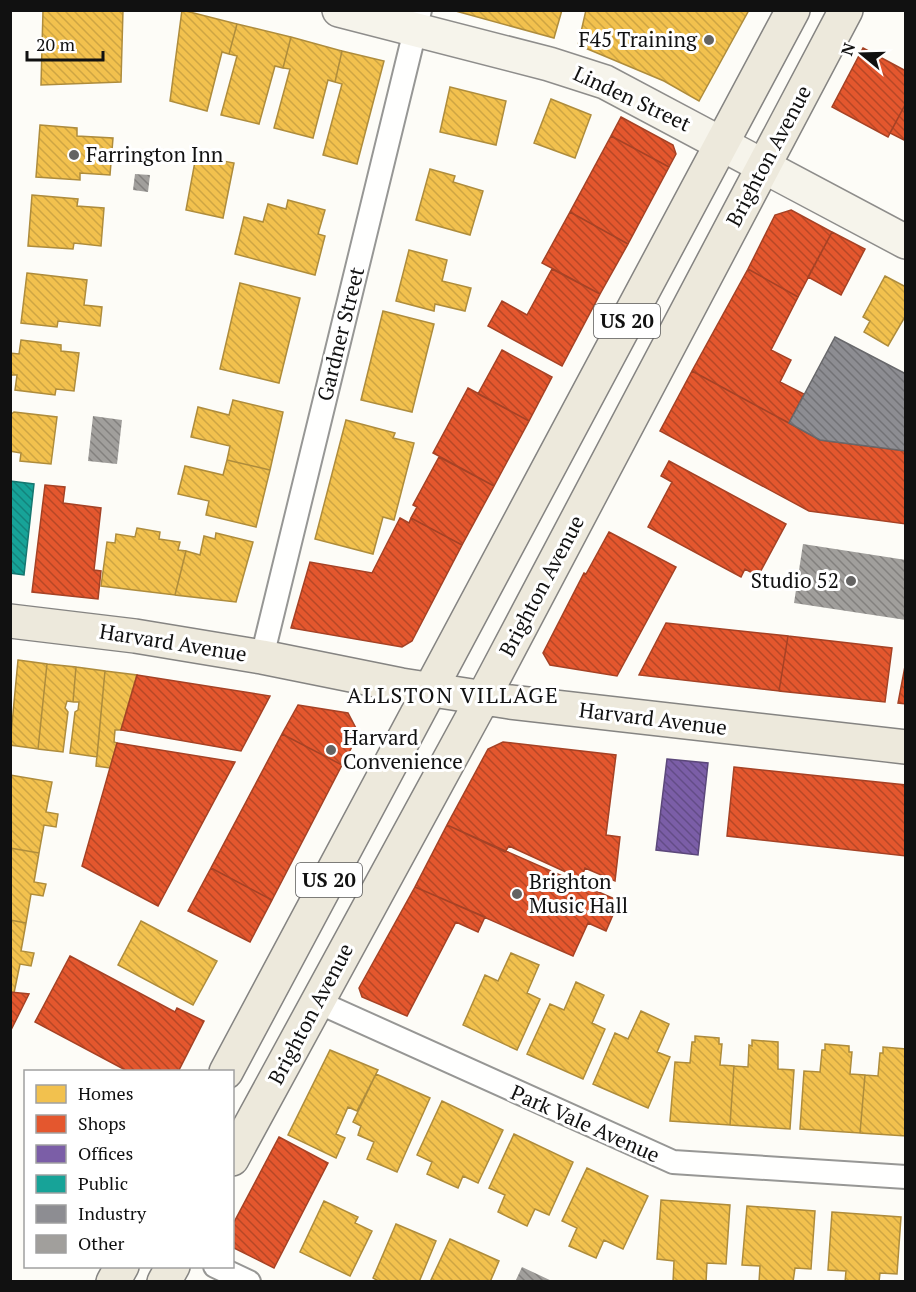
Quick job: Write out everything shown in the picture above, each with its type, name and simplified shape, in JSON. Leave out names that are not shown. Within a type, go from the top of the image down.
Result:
[{"type":"main road","name":"US 20","points":[[227,1070],[793,10]]},
{"type":"main road","name":"Brighton Avenue","points":[[234,1155],[483,698],[846,10]]},
{"type":"main road","name":"Harvard Avenue","points":[[10,621],[135,636],[483,698],[655,720],[906,747]]},
{"type":"main road","points":[[164,1281],[172,1268]]},
{"type":"street","name":"Linden Street","points":[[339,10],[418,20],[577,71],[614,87],[722,142],[906,242]]},
{"type":"street","name":"Gardner Street","points":[[262,657],[418,20]]},
{"type":"street","name":"Park Vale Avenue","points":[[318,1002],[673,1162],[906,1177]]},
{"type":"street","points":[[220,1268],[249,1281]]},
{"type":"building: Homes","points":[[43,10],[123,10],[121,82],[41,85]]},
{"type":"building: Homes","points":[[182,10],[237,24],[229,54],[222,52],[207,111],[170,101]]},
{"type":"building: Homes","points":[[452,10],[562,10],[554,38]]},
{"type":"building: Homes","points":[[586,10],[749,10],[699,101],[664,81],[578,45]]},
{"type":"building: Homes","points":[[237,24],[291,37],[283,68],[275,66],[259,124],[221,115],[237,56],[229,54]]},
{"type":"building: Homes","points":[[291,37],[342,51],[335,82],[328,80],[313,138],[274,128],[290,69],[283,68]]},
{"type":"building: Homes","points":[[342,51],[384,61],[357,164],[323,155],[342,84],[335,82]]},
{"type":"building: Homes","points":[[450,87],[506,101],[496,145],[440,132]]},
{"type":"building: Homes","points":[[551,99],[591,115],[575,158],[534,143]]},
{"type":"building: Homes","name":"Farrington Inn","points":[[40,125],[77,128],[77,136],[113,138],[110,175],[80,173],[80,180],[36,177]]},
{"type":"building: Homes","points":[[196,156],[234,163],[223,218],[186,210]]},
{"type":"building: Homes","points":[[430,169],[455,176],[453,182],[483,191],[470,235],[416,220]]},
{"type":"building: Homes","points":[[32,195],[78,199],[77,206],[104,208],[101,246],[74,243],[73,249],[28,246]]},
{"type":"building: Homes","points":[[288,200],[325,210],[318,234],[325,236],[315,275],[235,254],[244,217],[263,222],[268,204],[286,209]]},
{"type":"building: Homes","points":[[409,250],[447,260],[442,281],[471,288],[465,311],[435,304],[434,311],[396,301]]},
{"type":"building: Homes","points":[[27,273],[87,280],[84,305],[102,307],[100,326],[58,321],[57,327],[21,323]]},
{"type":"building: Homes","points":[[885,276],[906,287],[906,315],[888,346],[864,332],[870,321],[863,317]]},
{"type":"building: Homes","points":[[240,283],[300,298],[279,383],[220,369]]},
{"type":"building: Homes","points":[[383,311],[434,324],[412,412],[361,400]]},
{"type":"building: Homes","points":[[21,340],[61,345],[61,351],[79,353],[74,391],[56,389],[55,395],[15,390],[17,375],[10,375],[10,353],[19,354]]},
{"type":"building: Homes","points":[[233,400],[283,412],[270,470],[227,460],[230,446],[191,437],[198,407],[229,415]]},
{"type":"building: Homes","points":[[14,412],[57,417],[51,464],[20,461],[21,453],[10,451],[10,415]]},
{"type":"building: Homes","points":[[346,420],[395,433],[393,438],[414,443],[394,520],[383,517],[373,554],[315,539]]},
{"type":"building: Homes","points":[[227,460],[270,470],[256,527],[206,515],[209,501],[178,494],[185,466],[223,475]]},
{"type":"building: Homes","points":[[137,528],[160,532],[159,539],[180,542],[178,550],[186,551],[175,595],[101,586],[107,542],[115,543],[116,534],[135,537]]},
{"type":"building: Homes","points":[[216,533],[253,542],[236,602],[175,595],[186,551],[200,555],[204,536],[215,539]]},
{"type":"building: Homes","points":[[18,660],[47,664],[38,749],[10,745]]},
{"type":"building: Homes","points":[[47,664],[76,667],[73,702],[67,701],[65,708],[68,712],[63,752],[38,749]]},
{"type":"building: Homes","points":[[76,667],[105,671],[97,757],[70,753],[75,712],[78,710],[79,702],[73,702]]},
{"type":"building: Homes","points":[[105,671],[137,675],[121,730],[115,730],[114,742],[117,743],[110,768],[96,766]]},
{"type":"building: Homes","points":[[10,775],[52,782],[46,812],[58,814],[56,827],[44,825],[39,853],[10,848]]},
{"type":"building: Homes","points":[[10,848],[39,853],[34,882],[46,884],[43,896],[31,894],[26,923],[10,920]]},
{"type":"building: Homes","points":[[10,920],[26,923],[21,951],[34,953],[31,966],[20,964],[14,993],[10,992]]},
{"type":"building: Homes","points":[[141,921],[217,961],[193,1005],[118,965]]},
{"type":"building: Homes","points":[[511,953],[539,965],[527,993],[540,999],[517,1050],[463,1025],[485,975],[498,981]]},
{"type":"building: Homes","points":[[576,982],[604,995],[592,1023],[605,1029],[583,1079],[527,1054],[550,1004],[564,1010]]},
{"type":"building: Homes","points":[[641,1011],[669,1024],[657,1052],[670,1057],[648,1108],[593,1084],[615,1033],[628,1039]]},
{"type":"building: Homes","points":[[695,1036],[719,1038],[719,1044],[722,1044],[720,1065],[734,1066],[730,1125],[670,1121],[675,1062],[690,1063],[692,1042],[695,1042]]},
{"type":"building: Homes","points":[[752,1040],[778,1042],[778,1069],[794,1070],[790,1129],[730,1125],[734,1066],[748,1067],[749,1045],[752,1046]]},
{"type":"building: Homes","points":[[825,1044],[849,1046],[849,1052],[852,1052],[850,1074],[865,1075],[860,1133],[800,1129],[804,1071],[820,1072],[822,1050],[825,1050]]},
{"type":"building: Homes","points":[[883,1047],[906,1049],[906,1136],[860,1133],[865,1075],[878,1076],[880,1053],[883,1053]]},
{"type":"building: Homes","points":[[330,1050],[378,1070],[357,1111],[348,1107],[336,1134],[345,1138],[336,1158],[288,1135]]},
{"type":"building: Homes","points":[[376,1074],[430,1098],[397,1172],[367,1159],[374,1142],[358,1135],[361,1126],[353,1122]]},
{"type":"building: Homes","points":[[442,1101],[503,1130],[478,1183],[463,1176],[458,1188],[427,1174],[432,1162],[417,1155]]},
{"type":"building: Homes","points":[[514,1134],[573,1162],[549,1215],[535,1209],[527,1226],[498,1212],[505,1195],[489,1188]]},
{"type":"building: Homes","points":[[587,1168],[648,1196],[623,1249],[604,1240],[596,1258],[569,1246],[577,1228],[562,1221]]},
{"type":"building: Homes","points":[[661,1200],[730,1205],[726,1264],[707,1263],[706,1282],[673,1282],[674,1261],[657,1259]]},
{"type":"building: Homes","points":[[324,1201],[358,1217],[355,1223],[372,1231],[350,1276],[300,1252]]},
{"type":"building: Homes","points":[[747,1206],[815,1211],[811,1269],[795,1268],[793,1282],[759,1282],[760,1266],[742,1265]]},
{"type":"building: Homes","points":[[832,1212],[901,1217],[897,1274],[880,1273],[879,1282],[845,1282],[846,1271],[828,1270]]},
{"type":"building: Homes","points":[[396,1224],[436,1241],[419,1282],[380,1282],[373,1278]]},
{"type":"building: Homes","points":[[450,1239],[499,1261],[490,1282],[430,1282]]},
{"type":"building: Shops","points":[[863,48],[906,71],[906,103],[888,137],[832,107]]},
{"type":"building: Shops","points":[[906,103],[906,141],[890,133]]},
{"type":"building: Shops","points":[[621,117],[673,145],[676,154],[669,167],[611,136]]},
{"type":"building: Shops","points":[[611,136],[669,167],[628,244],[570,212]]},
{"type":"building: Shops","points":[[791,210],[832,232],[798,297],[748,269],[775,215]]},
{"type":"building: Shops","points":[[570,212],[628,244],[600,294],[542,263]]},
{"type":"building: Shops","points":[[832,232],[865,249],[841,295],[808,277]]},
{"type":"building: Shops","points":[[552,269],[600,294],[562,366],[488,326],[502,301],[527,315]]},
{"type":"building: Shops","points":[[748,269],[798,297],[771,350],[791,360],[780,382],[804,394],[789,423],[692,371]]},
{"type":"building: Shops","points":[[502,350],[552,377],[529,421],[478,394]]},
{"type":"building: Shops","points":[[692,371],[820,440],[906,451],[906,524],[809,511],[660,431]]},
{"type":"building: Shops","points":[[468,388],[529,421],[494,486],[433,453]]},
{"type":"building: Shops","points":[[439,457],[494,486],[462,545],[411,518],[417,507],[413,505]]},
{"type":"building: Shops","points":[[669,461],[786,524],[758,576],[745,569],[741,577],[648,527],[672,482],[661,476]]},
{"type":"building: Shops","points":[[45,485],[65,487],[63,503],[101,508],[94,570],[101,571],[98,599],[32,592]]},
{"type":"building: Shops","points":[[400,518],[409,523],[411,518],[462,545],[412,641],[402,647],[291,628],[310,562],[372,573]]},
{"type":"building: Shops","points":[[609,532],[676,567],[617,676],[550,665],[543,653],[584,573],[586,574]]},
{"type":"building: Shops","points":[[666,623],[788,636],[779,691],[639,675]]},
{"type":"building: Shops","points":[[788,636],[892,648],[885,702],[779,691]]},
{"type":"building: Shops","points":[[906,661],[906,704],[898,703]]},
{"type":"building: Shops","points":[[137,675],[270,696],[241,751],[121,730]]},
{"type":"building: Shops","name":"Harvard Convenience","points":[[298,705],[348,713],[359,734],[342,765],[282,734]]},
{"type":"building: Shops","points":[[282,734],[342,765],[272,900],[211,868]]},
{"type":"building: Shops","points":[[503,742],[616,755],[606,835],[620,837],[615,881],[585,868],[581,879],[509,846],[505,852],[447,825],[488,749]]},
{"type":"building: Shops","points":[[117,743],[235,762],[158,906],[82,866]]},
{"type":"building: Shops","points":[[734,767],[906,785],[906,856],[727,836]]},
{"type":"building: Shops","name":"Brighton Music Hall","points":[[447,825],[619,901],[606,931],[588,923],[573,956],[415,887]]},
{"type":"building: Shops","points":[[211,868],[272,900],[250,942],[188,911]]},
{"type":"building: Shops","points":[[415,887],[485,917],[478,932],[456,922],[407,1016],[362,997],[359,988]]},
{"type":"building: Shops","points":[[70,956],[175,1012],[177,1008],[204,1021],[179,1070],[125,1070],[35,1022]]},
{"type":"building: Shops","points":[[10,992],[29,994],[10,1032]]},
{"type":"building: Shops","points":[[279,1137],[328,1163],[274,1268],[234,1248],[234,1222]]},
{"type":"building: Offices","points":[[667,759],[708,763],[698,855],[656,850]]},
{"type":"building: Public","points":[[10,481],[34,484],[24,575],[10,573]]},
{"type":"building: Industry","points":[[835,337],[906,374],[906,451],[820,440],[789,423]]},
{"type":"building: Other","points":[[135,174],[150,175],[148,192],[133,190]]},
{"type":"building: Other","points":[[93,416],[122,420],[117,464],[88,461]]},
{"type":"building: Other","name":"Studio 52","points":[[803,544],[906,560],[906,620],[794,603]]},
{"type":"building: Other","points":[[522,1267],[554,1282],[515,1282]]},
{"type":"place","name":"F45 Training","points":[[709,40]]},
{"type":"place","name":"Farrington Inn","points":[[74,155]]},
{"type":"place","name":"Studio 52","points":[[851,581]]},
{"type":"place","name":"Harvard Convenience","points":[[331,750]]},
{"type":"place","name":"Brighton Music Hall","points":[[517,894]]},
{"type":"district","name":"ALLSTON VILLAGE","points":[[453,695]]}]
